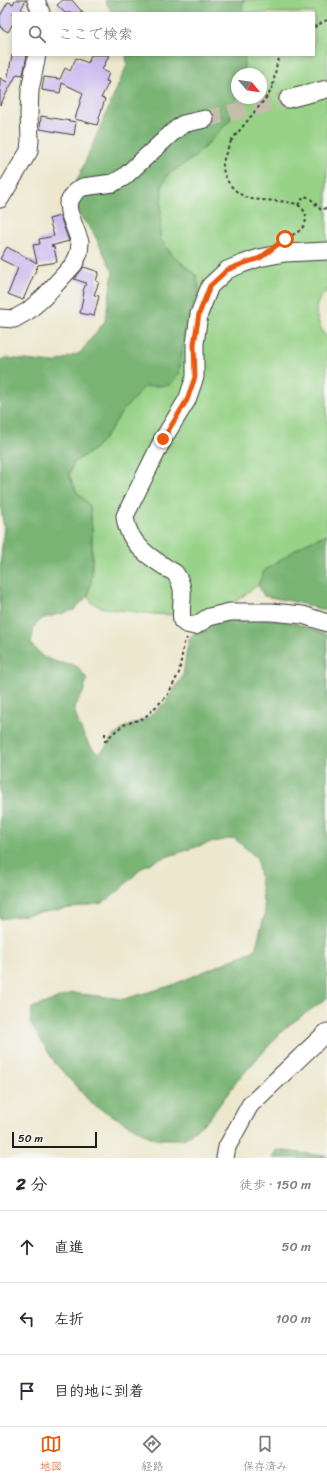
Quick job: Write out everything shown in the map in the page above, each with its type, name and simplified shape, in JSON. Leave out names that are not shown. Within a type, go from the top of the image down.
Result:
[{"type":"street","points":[[36,0],[41,12]]},
{"type":"street","points":[[0,199],[29,151],[30,90],[37,56]]},
{"type":"street","points":[[288,100],[327,89]]},
{"type":"street","points":[[0,318],[14,318],[28,311],[44,297],[74,264],[80,252],[80,242],[68,212],[68,202],[76,190],[83,187],[113,183],[124,177],[183,124],[205,119]]},
{"type":"street","points":[[327,251],[284,253],[260,258],[227,270],[210,286],[199,314],[194,344],[195,377],[187,400],[163,439],[125,516],[125,524],[129,532],[144,552],[175,573],[179,578],[182,585],[183,595],[181,613],[182,620],[186,624],[195,626],[209,617],[230,612],[271,612],[303,615],[327,623]]},
{"type":"street","points":[[225,1158],[227,1147],[250,1105],[327,1032]]},
{"type":"path","points":[[315,27],[327,20]]},
{"type":"path","points":[[281,56],[269,94],[231,141],[223,165],[232,188],[238,193],[251,199],[278,201],[298,205],[303,208],[305,212],[305,223],[299,231],[285,239]]},
{"type":"path","points":[[298,205],[305,196],[310,198],[320,210],[327,207]]},
{"type":"path","points":[[105,732],[105,743],[110,736],[123,725],[144,718],[166,696],[179,673],[184,643],[192,626]]},
{"type":"green space","points":[[105,0],[245,0],[242,6],[243,12],[111,12]]},
{"type":"green space","points":[[245,0],[327,0],[327,291],[318,303],[316,315],[327,340],[327,534],[306,543],[264,571],[258,585],[231,605],[193,616],[154,614],[103,608],[92,603],[88,596],[92,576],[92,530],[90,506],[76,491],[69,475],[74,462],[89,453],[104,439],[122,412],[144,387],[170,385],[179,374],[186,325],[199,289],[196,275],[173,256],[160,238],[162,186],[168,174],[195,157],[230,120],[235,104],[267,104],[267,68],[244,68],[245,56],[315,56],[315,12],[243,12],[242,6]]},
{"type":"green space","points":[[126,56],[245,56],[244,68],[231,68],[231,104],[235,104],[230,120],[195,157],[168,174],[162,186],[160,238],[173,256],[196,275],[199,290],[186,325],[179,374],[170,385],[144,387],[122,412],[104,439],[89,453],[74,462],[69,475],[76,491],[90,506],[92,530],[92,576],[88,596],[74,610],[41,619],[34,627],[31,644],[43,657],[78,667],[87,679],[83,693],[74,707],[77,719],[86,739],[98,753],[102,751],[112,738],[124,728],[147,718],[165,703],[183,676],[189,640],[198,630],[211,621],[255,617],[298,624],[327,635],[327,998],[285,1028],[237,1081],[208,1120],[184,1139],[154,1139],[92,1104],[55,1063],[30,1023],[32,1008],[72,993],[124,999],[170,986],[255,950],[265,913],[257,858],[234,838],[208,843],[157,860],[144,866],[121,889],[103,903],[0,919],[0,567],[4,528],[0,502],[0,360],[6,358],[53,363],[80,353],[105,321],[113,272],[93,232],[80,216],[73,190],[127,65]]},
{"type":"green space","points":[[327,534],[327,611],[295,602],[264,596],[258,585],[264,571],[306,543]]},
{"type":"green space","points":[[276,1150],[326,1156],[327,1158],[272,1158]]},
{"type":"building","points":[[15,0],[26,0],[21,9],[26,12],[12,12],[12,25],[8,32],[0,27],[0,16],[8,2],[13,4]]},
{"type":"building","points":[[63,0],[72,0],[82,12],[64,12],[57,5]]},
{"type":"building","points":[[12,55],[27,56],[23,75],[17,74],[0,105],[0,78],[7,82]]},
{"type":"building","points":[[91,56],[109,56],[102,70],[109,73],[106,81],[109,82],[101,98],[105,99],[97,125],[75,119],[83,93],[62,83],[60,93],[42,90],[44,77],[60,79],[65,68],[70,71],[76,58],[88,63]]},
{"type":"building","points":[[41,116],[76,122],[74,135],[40,129]]},
{"type":"building","points":[[60,216],[69,241],[51,246],[54,247],[57,262],[38,265],[23,300],[8,294],[18,268],[0,259],[7,247],[37,263],[33,245],[40,244],[39,239],[54,236],[49,219]]},
{"type":"building","points":[[84,267],[99,272],[96,281],[99,282],[94,295],[99,296],[94,316],[80,313],[83,291],[86,283],[74,279]]},
{"type":"tunnel","points":[[205,119],[288,99]]},
{"type":"route","points":[[163,439],[187,400],[195,377],[194,344],[199,314],[210,286],[227,270],[260,258],[285,239]]}]
